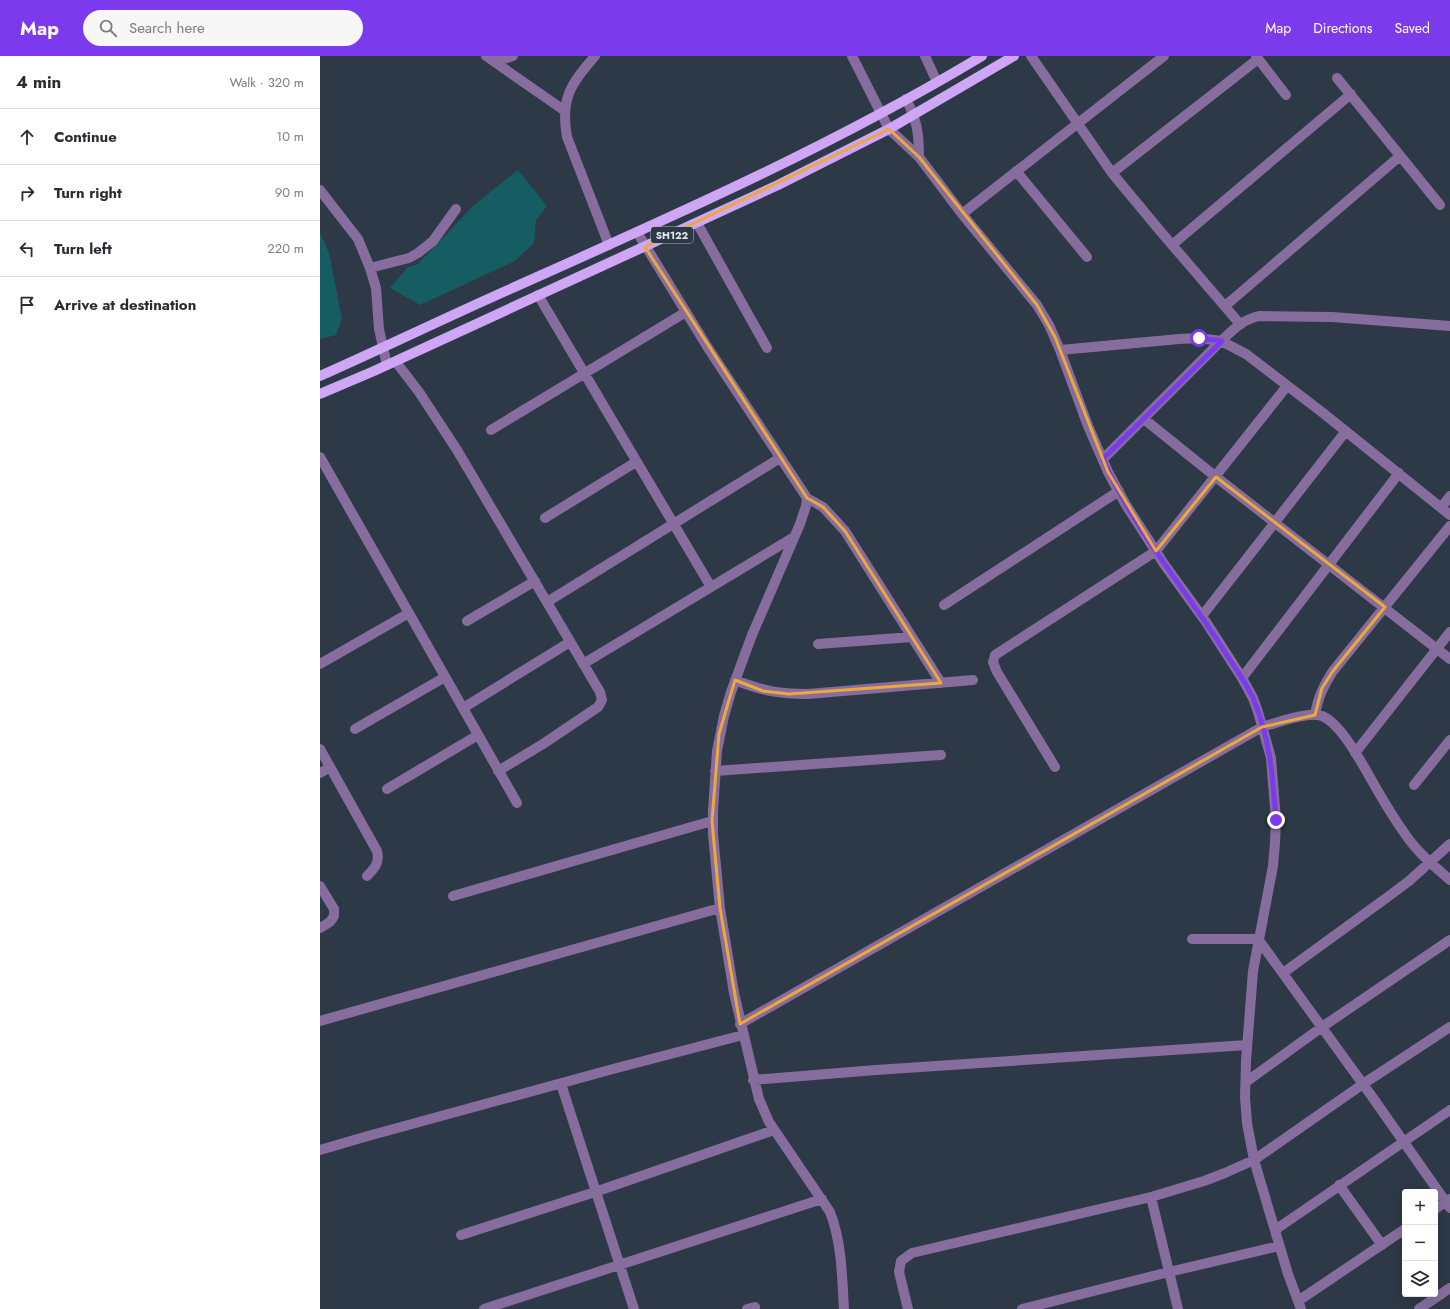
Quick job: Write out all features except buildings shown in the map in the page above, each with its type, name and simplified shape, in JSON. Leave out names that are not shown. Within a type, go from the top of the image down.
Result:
[{"type":"main road","name":"SH122","points":[[320,376],[794,159],[982,56]]},
{"type":"main road","name":"SH122","points":[[320,394],[391,364],[538,295],[778,186],[889,129],[1014,56]]},
{"type":"street","points":[[491,59],[513,56]]},
{"type":"street","points":[[595,56],[573,84],[565,111],[564,123],[567,137],[608,245]]},
{"type":"street","points":[[852,56],[889,129],[919,157],[962,214],[1037,305],[1049,325],[1060,350],[1088,426],[1119,491],[1156,551],[1202,616],[1242,678],[1253,698],[1267,742],[1272,772],[1276,820],[1273,866],[1258,939],[1253,972],[1247,1045],[1245,1097],[1247,1123],[1254,1160],[1299,1305],[1402,1231]]},
{"type":"street","points":[[925,56],[937,82]]},
{"type":"street","points":[[1031,56],[1112,172],[1240,324]]},
{"type":"street","points":[[962,214],[1164,56]]},
{"type":"street","points":[[1112,172],[1257,57],[1286,95]]},
{"type":"street","points":[[491,59],[565,111]]},
{"type":"street","points":[[1337,78],[1440,205]]},
{"type":"street","points":[[1172,245],[1351,94]]},
{"type":"street","points":[[906,99],[914,115],[918,132],[919,157]]},
{"type":"street","points":[[1225,306],[1400,156]]},
{"type":"street","points":[[1016,171],[1087,257]]},
{"type":"street","points":[[320,190],[354,234],[370,268],[376,288],[378,323],[382,348],[391,364],[419,392],[457,450],[600,692],[602,700],[598,707],[543,744],[498,771]]},
{"type":"street","points":[[370,268],[409,258],[418,253],[433,241],[456,209]]},
{"type":"street","points":[[697,223],[766,348]]},
{"type":"street","points":[[637,232],[686,312],[806,498],[824,507],[844,531],[941,683]]},
{"type":"street","points":[[538,295],[711,587]]},
{"type":"street","points":[[490,430],[686,312]]},
{"type":"street","points":[[1103,459],[1222,341],[1240,324],[1249,318],[1259,316],[1293,316],[1379,320],[1450,326]]},
{"type":"street","points":[[1060,350],[1199,338],[1222,341],[1246,354],[1346,431],[1450,515]]},
{"type":"street","points":[[1055,768],[997,672],[993,662],[995,655],[1156,551],[1287,386]]},
{"type":"street","points":[[1144,419],[1216,477],[1276,522],[1450,659]]},
{"type":"street","points":[[1202,616],[1346,431]]},
{"type":"street","points":[[320,457],[517,803]]},
{"type":"street","points":[[547,602],[674,526],[780,458]]},
{"type":"street","points":[[546,518],[636,462]]},
{"type":"street","points":[[1242,678],[1398,473]]},
{"type":"street","points":[[944,605],[1119,491]]},
{"type":"street","points":[[1441,508],[1450,496]]},
{"type":"street","points":[[806,498],[806,506],[794,537],[752,635],[735,680],[720,734],[715,771],[712,821],[720,908],[734,993],[753,1080],[764,1114],[830,1212],[840,1246],[844,1309]]},
{"type":"street","points":[[1316,715],[1322,688],[1333,671],[1450,526]]},
{"type":"street","points":[[583,664],[794,537]]},
{"type":"street","points":[[467,622],[535,581]]},
{"type":"street","points":[[320,664],[409,613]]},
{"type":"street","points":[[1356,753],[1450,632]]},
{"type":"street","points":[[818,644],[912,637]]},
{"type":"street","points":[[463,708],[570,642]]},
{"type":"street","points":[[355,729],[445,677]]},
{"type":"street","points":[[735,680],[763,691],[789,694],[808,694],[973,680]]},
{"type":"street","points":[[740,1024],[1262,727],[1310,714],[1321,716],[1329,720],[1339,731],[1356,753],[1379,794],[1406,836],[1430,862],[1450,880]]},
{"type":"street","points":[[387,789],[478,735]]},
{"type":"street","points":[[1414,785],[1450,740]]},
{"type":"street","points":[[320,749],[377,851],[378,862],[367,876]]},
{"type":"street","points":[[715,771],[941,755]]},
{"type":"street","points":[[320,773],[330,767]]},
{"type":"street","points":[[452,896],[712,821]]},
{"type":"street","points":[[1283,972],[1389,896],[1450,844]]},
{"type":"street","points":[[320,886],[334,909],[334,916],[330,922],[320,928]]},
{"type":"street","points":[[320,1021],[720,908]]},
{"type":"street","points":[[1192,939],[1258,939]]},
{"type":"street","points":[[1258,939],[1449,1203],[1438,1208]]},
{"type":"street","points":[[1246,1082],[1322,1027],[1450,940]]},
{"type":"street","points":[[908,1309],[899,1272],[900,1261],[912,1253],[1151,1197],[1225,1173],[1254,1160],[1363,1084],[1450,1027]]},
{"type":"street","points":[[320,1150],[613,1069],[743,1035]]},
{"type":"street","points":[[753,1080],[883,1069],[1247,1045]]},
{"type":"street","points":[[561,1084],[634,1309]]},
{"type":"street","points":[[1275,1230],[1450,1110]]},
{"type":"street","points":[[461,1235],[595,1192],[774,1130]]},
{"type":"street","points":[[1339,1185],[1382,1245]]},
{"type":"street","points":[[1151,1197],[1178,1309]]},
{"type":"street","points":[[484,1309],[822,1199]]},
{"type":"street","points":[[1022,1309],[1280,1246]]},
{"type":"street","points":[[1419,1309],[1450,1288]]},
{"type":"highlighted area","points":[[889,129],[919,157],[1037,305],[1055,337],[1108,472],[1156,551],[1216,477],[1385,607],[1333,671],[1322,688],[1315,715],[1262,727],[740,1024],[720,908],[712,821],[719,734],[735,680],[763,691],[789,694],[941,683],[845,531],[823,507],[807,498],[645,247]]},
{"type":"shaded area","points":[[518,170],[547,206],[536,220],[534,243],[515,261],[420,305],[390,288],[408,267],[418,264],[474,205]]},
{"type":"shaded area","points":[[320,233],[329,253],[342,319],[336,335],[320,339]]},
{"type":"route","points":[[1199,338],[1222,341],[1103,459],[1108,472],[1126,505],[1164,564],[1206,622],[1253,698],[1267,742],[1272,772],[1276,820]]}]
